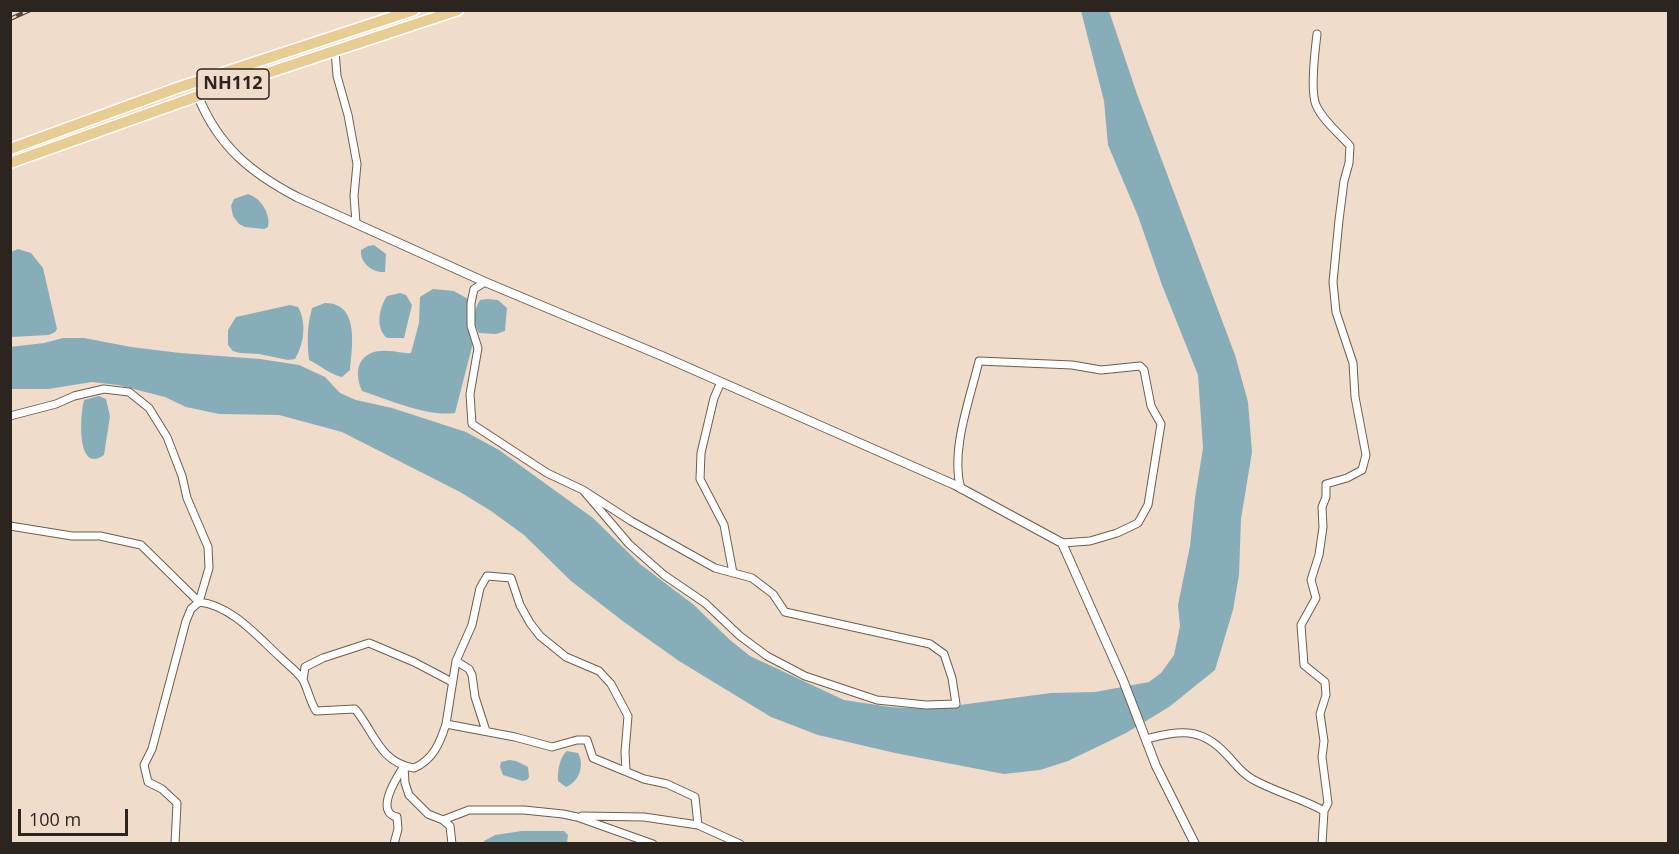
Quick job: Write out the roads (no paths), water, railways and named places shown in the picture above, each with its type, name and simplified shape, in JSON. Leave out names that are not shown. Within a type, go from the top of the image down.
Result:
[{"type":"highway","name":"NH112","points":[[10,149],[177,88],[414,10]]},
{"type":"highway","name":"NH112","points":[[10,164],[198,96],[458,10]]},
{"type":"street","points":[[1317,34],[1314,61],[1315,103],[1321,114],[1350,146],[1339,220],[1334,282],[1336,312],[1353,363],[1366,455],[1362,470],[1347,478],[1326,484],[1319,555],[1311,580],[1316,598],[1301,625],[1300,641],[1304,665],[1325,682],[1326,695],[1320,714],[1324,741],[1322,757],[1328,803],[1324,811],[1322,843]]},
{"type":"street","points":[[335,51],[337,76],[348,115],[357,164],[354,196],[356,223]]},
{"type":"street","points":[[198,96],[214,130],[243,163],[288,192],[485,282],[721,382],[961,489],[1062,543],[1090,541],[1138,523],[1148,505],[1161,424],[1151,406],[1144,370],[1140,366],[1101,370],[1072,365],[979,361],[966,411],[957,463],[961,489]]},
{"type":"street","points":[[485,282],[474,289],[471,303],[471,326],[478,344],[470,394],[472,424],[547,473],[583,490],[631,521],[715,568],[752,578],[773,594],[785,612],[930,644],[944,654],[952,678],[956,704],[926,705],[876,700],[805,675],[767,656],[740,636],[705,603],[664,575],[629,544],[583,490]]},
{"type":"street","points":[[721,382],[714,398],[701,453],[700,479],[724,525],[733,573]]},
{"type":"street","points":[[10,416],[104,389],[129,392],[149,408],[167,437],[182,476],[187,498],[208,547],[209,568],[199,602],[191,609],[186,621],[152,749],[144,765],[148,782],[162,789],[177,803],[175,843]]},
{"type":"street","points":[[10,526],[72,536],[100,536],[141,545],[199,602],[208,603],[227,612],[256,635],[303,680],[316,711],[355,709],[384,754],[392,761],[414,768],[426,763],[435,750],[446,724],[456,661],[472,625],[480,588],[487,576],[511,578],[519,605],[540,636],[566,657],[599,671],[611,684],[628,716],[626,771]]},
{"type":"street","points":[[1062,543],[1123,680],[1156,766],[1195,843]]},
{"type":"street","points":[[303,680],[305,667],[323,658],[369,643],[414,662],[452,682]]},
{"type":"street","points":[[456,661],[469,669],[472,675],[475,697],[486,731]]},
{"type":"street","points":[[446,724],[552,747],[577,740],[586,740],[593,758],[644,779],[667,784],[695,797],[698,825]]},
{"type":"street","points":[[1146,738],[1186,731],[1215,742],[1240,772],[1276,792],[1313,804],[1324,811]]},
{"type":"street","points":[[404,766],[405,783],[409,795],[428,814],[443,820],[450,826],[453,843]]},
{"type":"street","points":[[394,843],[398,829],[397,817],[391,816],[388,812],[387,803],[392,786],[404,766]]},
{"type":"street","points":[[443,820],[469,810],[496,809],[577,817],[644,817],[698,825],[740,843]]},
{"type":"street","points":[[577,817],[653,843]]},
{"type":"water","points":[[1081,11],[1109,11],[1137,94],[1235,355],[1248,402],[1252,452],[1241,519],[1239,575],[1233,610],[1215,670],[1169,707],[1126,733],[1068,761],[1040,770],[1004,774],[895,753],[818,735],[771,717],[679,661],[624,622],[571,581],[524,535],[491,511],[460,492],[342,432],[279,415],[219,414],[186,407],[165,397],[118,385],[92,382],[48,389],[11,389],[10,347],[63,338],[84,338],[131,347],[260,359],[299,365],[325,377],[340,393],[356,400],[392,408],[466,432],[499,450],[593,518],[640,564],[694,605],[750,656],[844,700],[890,707],[929,709],[1051,693],[1095,692],[1149,682],[1161,673],[1174,655],[1180,626],[1178,605],[1190,546],[1203,448],[1198,375],[1162,285],[1138,216],[1108,145],[1104,101]]},
{"type":"water","points":[[248,194],[264,207],[269,222],[268,227],[264,229],[245,227],[239,224],[233,216],[231,206],[234,199]]},
{"type":"water","points":[[374,245],[386,254],[385,272],[371,269],[362,259],[361,250]]},
{"type":"water","points":[[18,249],[31,253],[43,268],[57,329],[49,335],[11,337],[11,252]]},
{"type":"water","points":[[433,289],[454,291],[468,299],[467,318],[473,343],[455,413],[433,413],[396,403],[362,391],[359,383],[361,362],[371,353],[388,351],[411,353],[419,323],[420,297]]},
{"type":"water","points":[[400,293],[406,295],[412,305],[404,338],[387,338],[383,334],[380,323],[382,306],[387,296]]},
{"type":"water","points":[[480,300],[498,300],[507,308],[505,331],[496,334],[479,333],[474,320],[476,309]]},
{"type":"water","points":[[325,303],[336,305],[344,310],[349,318],[352,339],[350,370],[342,377],[309,360],[308,334],[312,308]]},
{"type":"water","points":[[290,305],[298,307],[303,320],[301,347],[295,359],[240,353],[233,351],[228,345],[228,330],[236,317]]},
{"type":"water","points":[[99,396],[106,399],[110,416],[104,455],[95,459],[88,457],[84,450],[81,429],[84,400]]},
{"type":"water","points":[[567,751],[578,753],[581,768],[571,785],[566,787],[558,781],[558,777],[561,760]]},
{"type":"water","points":[[509,760],[528,767],[527,780],[522,781],[503,775],[501,762]]},
{"type":"water","points":[[522,831],[564,831],[568,835],[567,843],[483,843],[495,835]]},
{"type":"railway","points":[[10,19],[30,10]]}]
